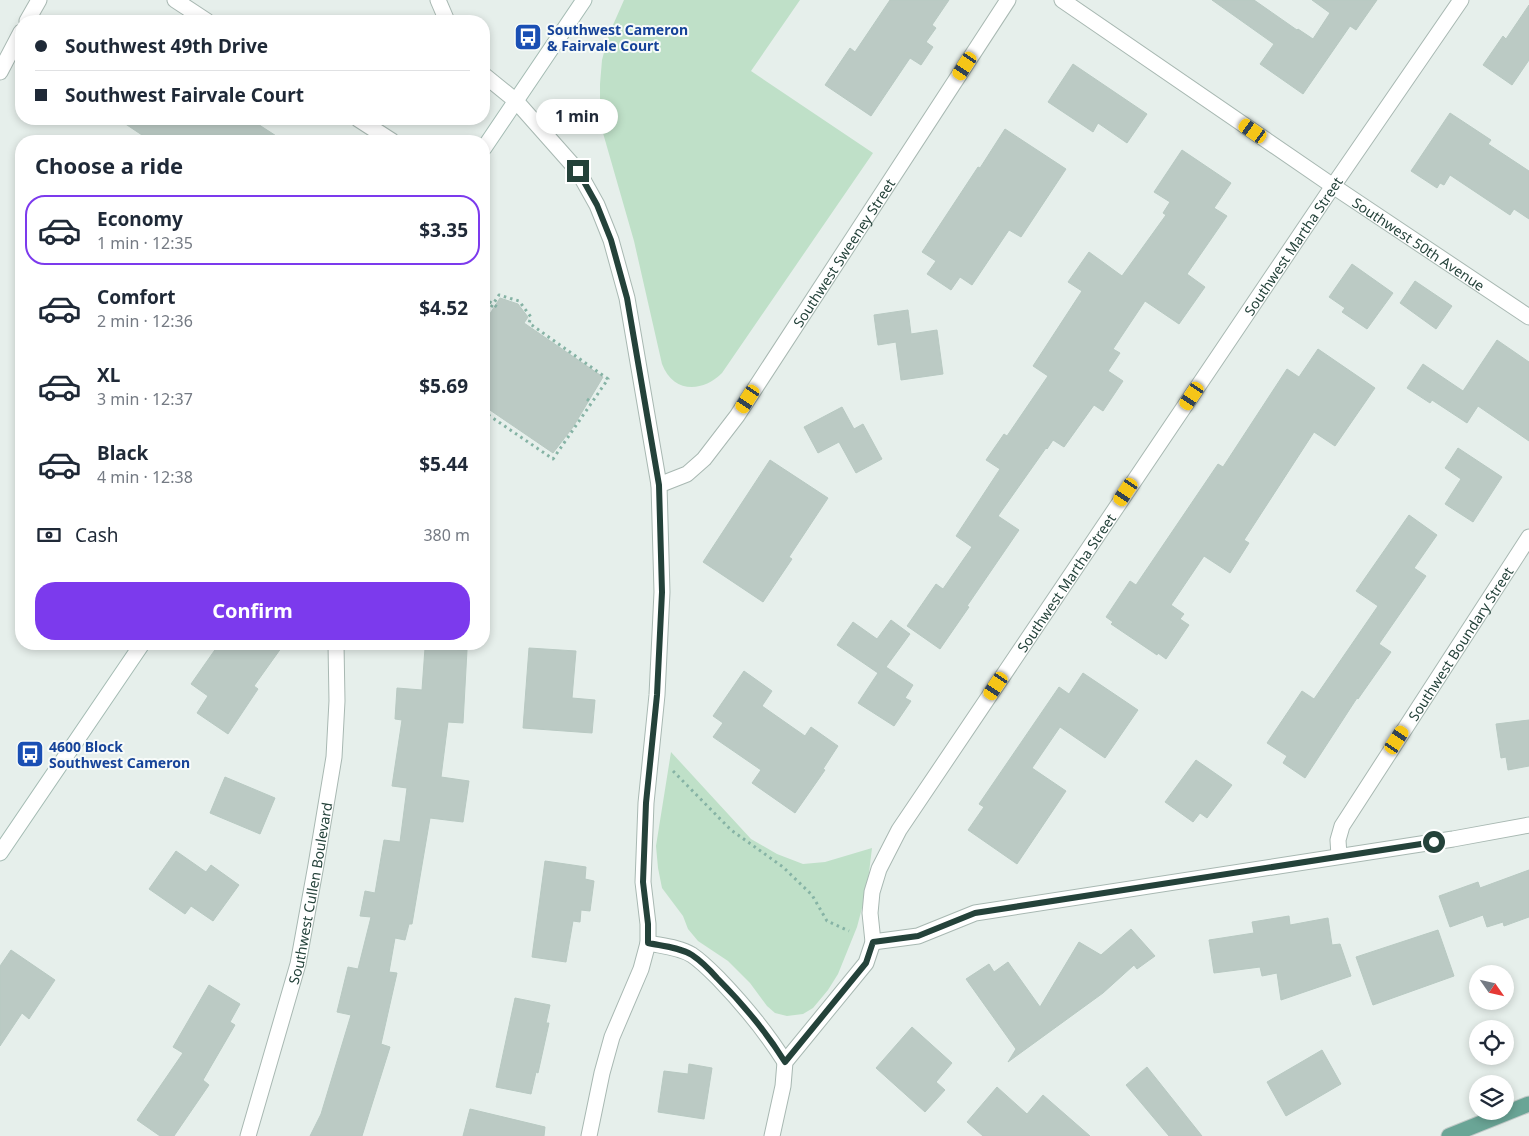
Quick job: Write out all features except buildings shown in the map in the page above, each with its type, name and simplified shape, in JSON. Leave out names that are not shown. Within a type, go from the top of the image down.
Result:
[{"type":"main road","points":[[1449,1136],[1529,1104]]},
{"type":"street","points":[[30,15],[39,0]]},
{"type":"street","points":[[175,0],[198,15]]},
{"type":"street","points":[[438,0],[444,15]]},
{"type":"street","points":[[490,139],[584,0]]},
{"type":"street","name":"Southwest Sweeney Street","points":[[659,485],[687,474],[704,459],[732,422],[1008,0]]},
{"type":"street","name":"Southwest 50th Avenue","points":[[1062,0],[1333,186],[1529,317]]},
{"type":"street","name":"Southwest Martha Street","points":[[785,1062],[866,963],[873,942],[870,913],[872,892],[879,869],[899,830],[1333,186],[1461,0]]},
{"type":"street","points":[[0,72],[15,43]]},
{"type":"street","points":[[490,80],[516,101],[578,171],[597,205],[611,240],[627,298],[659,485],[662,592],[657,695],[646,803],[643,882],[648,924],[648,943],[641,969],[612,1037],[602,1073],[589,1136]]},
{"type":"street","points":[[367,125],[383,135]]},
{"type":"street","name":"Southwest Boundary Street","points":[[1339,856],[1338,840],[1342,826],[1529,537]]},
{"type":"street","points":[[0,853],[138,650]]},
{"type":"street","name":"Southwest Cullen Boulevard","points":[[248,1136],[298,964],[316,865],[334,757],[337,701],[336,650]]},
{"type":"street","points":[[873,942],[918,936],[975,913],[1454,839],[1529,825]]},
{"type":"street","points":[[648,943],[692,955],[747,1008],[766,1031],[785,1062],[783,1086],[772,1136]]},
{"type":"path","points":[[490,309],[499,295],[519,301],[530,317],[529,323],[608,379],[553,459],[490,416]]},
{"type":"path","points":[[490,302],[500,309]]},
{"type":"path","points":[[587,399],[592,403]]},
{"type":"path","points":[[651,750],[731,830],[783,868],[812,895],[828,921],[873,942]]},
{"type":"green space","points":[[624,0],[800,0],[751,71],[873,153],[722,373],[714,380],[697,387],[681,385],[673,380],[667,374],[662,364],[634,241],[603,133],[600,109],[602,60],[609,34]]},
{"type":"green space","points":[[671,752],[751,839],[777,854],[803,864],[825,862],[872,848],[867,889],[857,927],[838,974],[813,1008],[803,1014],[787,1016],[775,1013],[767,1006],[750,983],[728,961],[698,941],[688,929],[683,916],[662,888],[656,846]]},
{"type":"place","name":"Southwest Cameron & Fairvale Court","points":[[528,37]]},
{"type":"place","name":"4600 Block Southwest Cameron","points":[[30,754]]},
{"type":"route","points":[[578,171],[588,186],[611,240],[627,298],[659,485],[662,592],[657,695],[646,803],[643,882],[647,911],[648,943],[692,955],[706,967],[747,1008],[766,1031],[785,1062],[866,963],[873,942],[918,936],[961,917],[975,913],[1434,842]]}]
